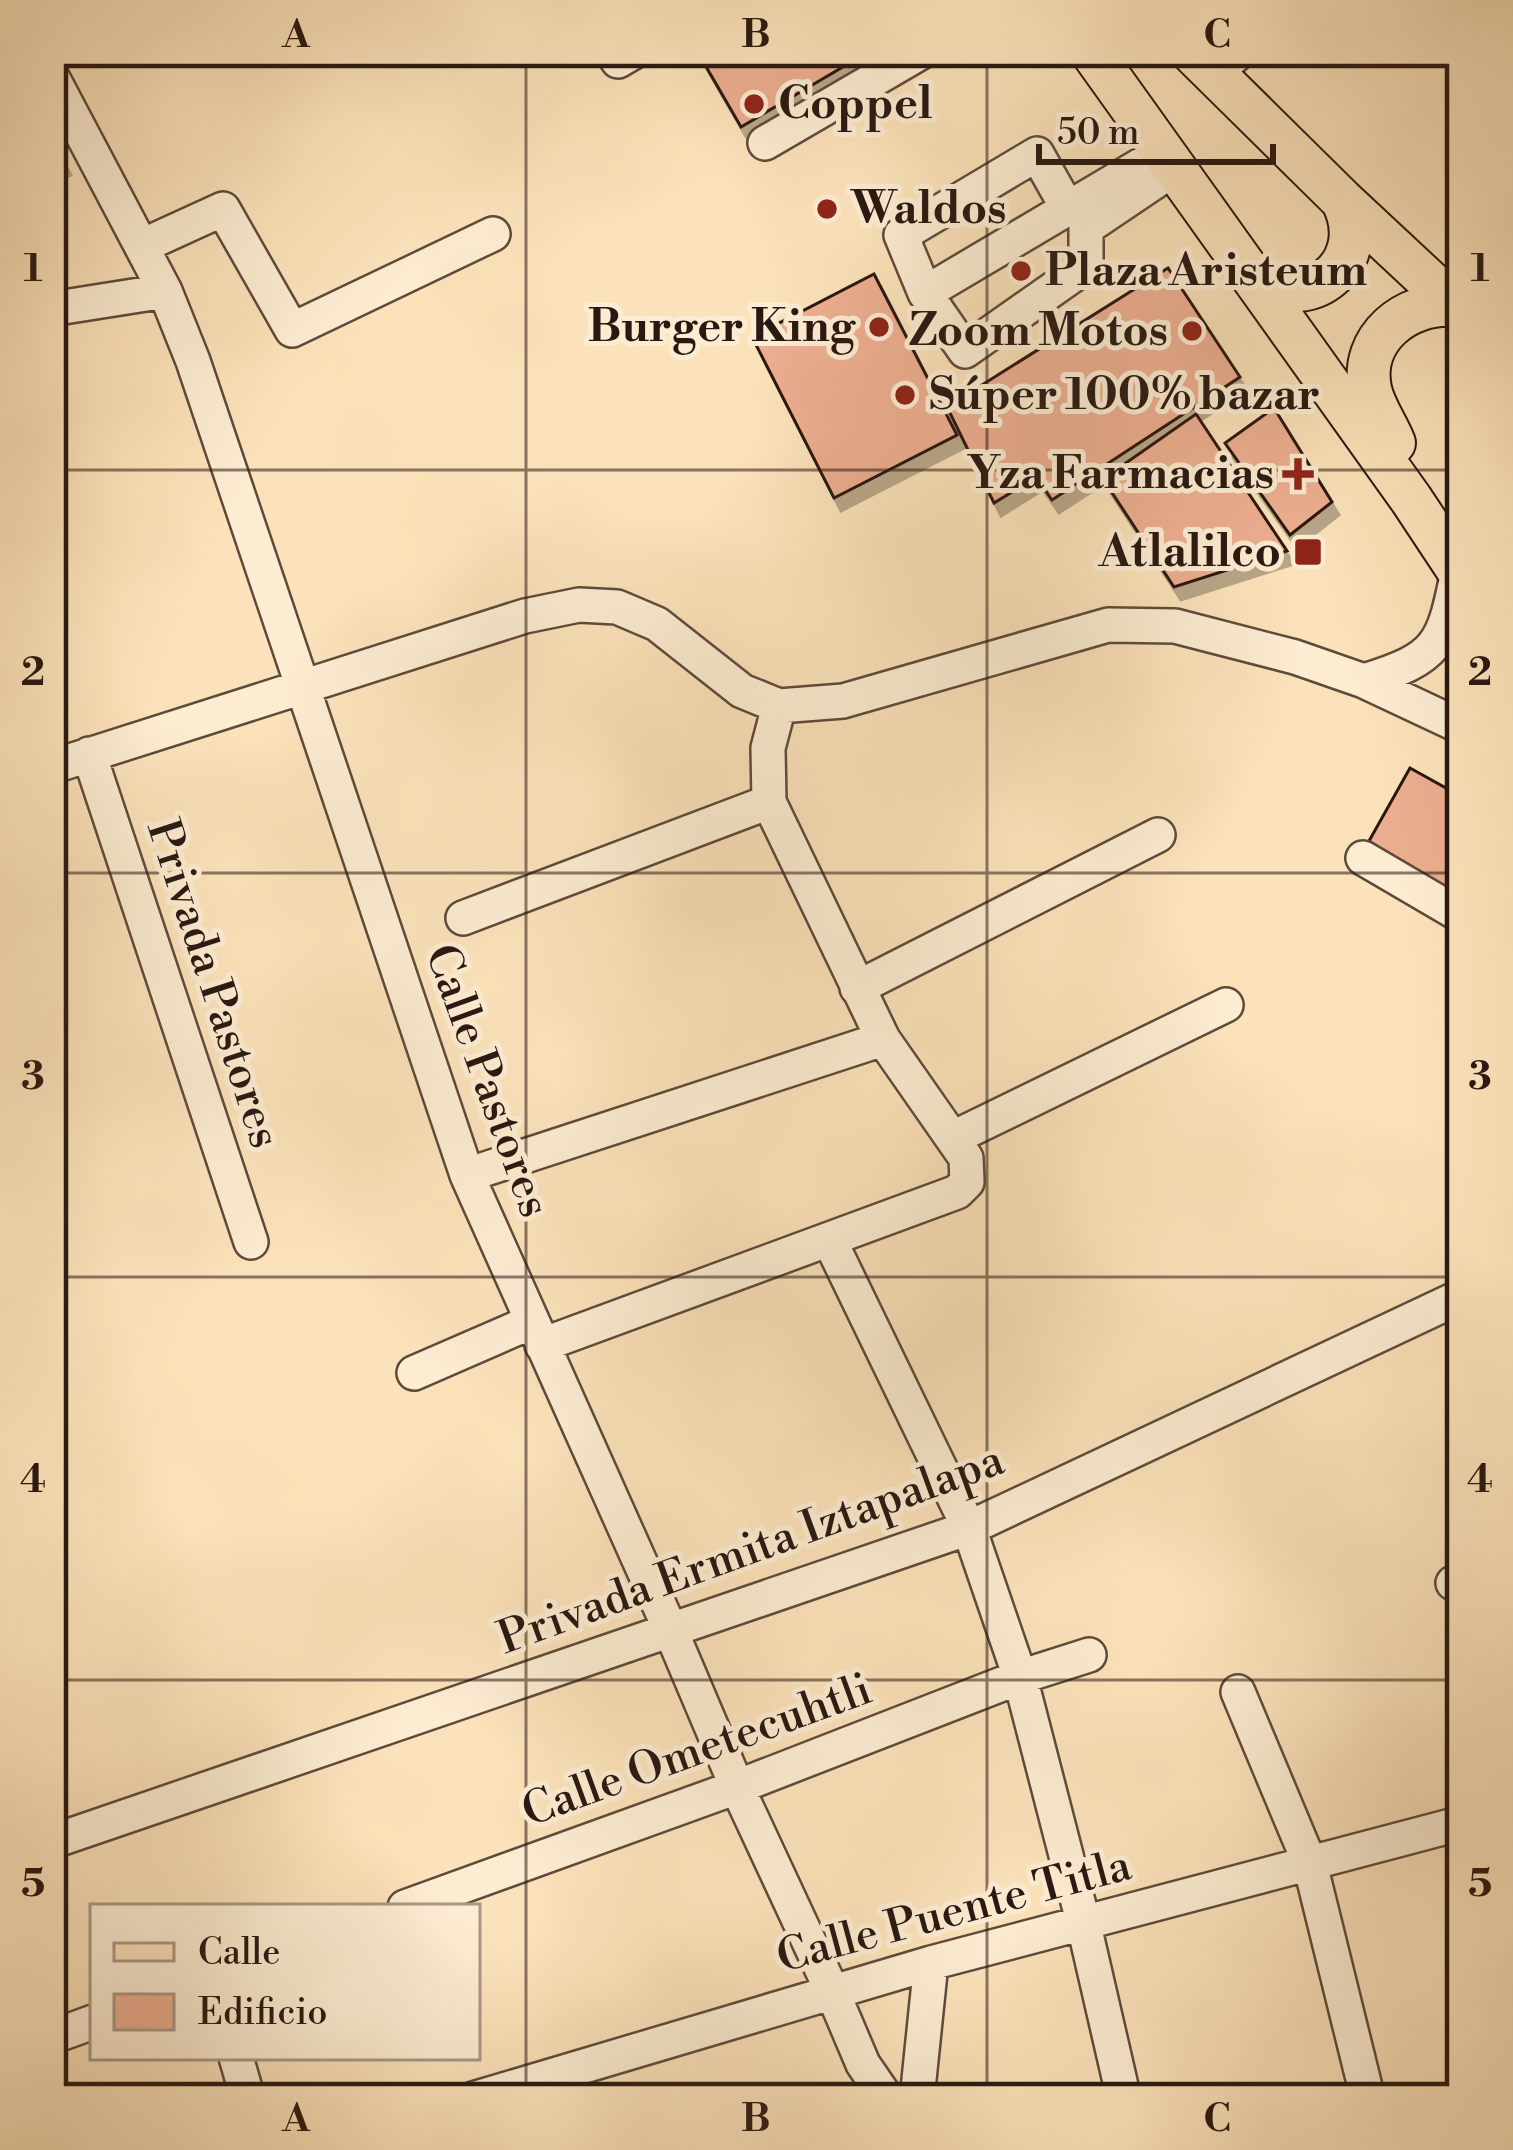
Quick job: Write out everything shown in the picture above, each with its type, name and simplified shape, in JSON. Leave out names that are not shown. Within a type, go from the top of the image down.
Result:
[{"type":"main road","points":[[1091,51],[1460,573]]},
{"type":"main road","points":[[1215,59],[1342,200],[1457,309]]},
{"type":"main road","points":[[1253,275],[1264,284],[1292,291],[1332,277],[1352,240],[1349,212],[1342,200]]},
{"type":"main road","points":[[1411,499],[1402,464],[1371,395],[1371,362],[1376,346],[1395,321],[1423,307],[1457,309]]},
{"type":"street","points":[[611,51],[618,62],[634,51]]},
{"type":"street","points":[[765,143],[826,92],[923,51]]},
{"type":"street","name":"Calle Pastores","points":[[51,75],[165,291],[193,361],[467,1175],[863,2064],[887,2099]]},
{"type":"street","points":[[1068,209],[1036,154],[901,236],[925,293],[964,351],[1085,266],[1086,228],[1169,160]]},
{"type":"street","points":[[925,293],[1068,209],[1169,160]]},
{"type":"street","points":[[142,246],[223,209],[292,330],[494,234]]},
{"type":"street","points":[[51,309],[165,291]]},
{"type":"street","points":[[1364,682],[1412,664],[1437,643],[1460,573]]},
{"type":"street","points":[[51,767],[525,616],[579,605],[617,607],[657,624],[742,691],[779,706],[843,700],[1108,625],[1175,626],[1295,657],[1364,682],[1462,727]]},
{"type":"street","points":[[414,1373],[830,1241],[957,1192],[968,1182],[966,1158],[884,1039],[769,802],[768,748],[779,706]]},
{"type":"street","name":"Privada Pastores","points":[[89,754],[251,1242]]},
{"type":"street","points":[[463,918],[769,802]]},
{"type":"street","points":[[857,988],[1157,836]]},
{"type":"street","points":[[1363,858],[1462,916]]},
{"type":"street","points":[[953,1138],[1226,1005]]},
{"type":"street","points":[[467,1175],[884,1039]]},
{"type":"street","points":[[830,1241],[969,1528],[1020,1677],[1124,2099]]},
{"type":"street","name":"Privada Ermita Iztapalapa","points":[[51,1842],[969,1528],[1462,1296]]},
{"type":"street","name":"Calle Ometecuhtli","points":[[412,1904],[1089,1655]]},
{"type":"street","points":[[1238,1692],[1310,1864],[1368,2099]]},
{"type":"street","name":"Calle Puente Titla","points":[[473,2099],[931,1963],[1462,1823]]},
{"type":"street","points":[[917,2099],[931,1963]]},
{"type":"street","points":[[237,2060],[248,2099]]},
{"type":"building","name":"Coppel","points":[[697,51],[870,51],[741,127]]},
{"type":"building","points":[[51,138],[64,162],[51,168]]},
{"type":"building","points":[[1168,268],[1240,377],[1052,500],[1036,477],[994,503],[947,407]]},
{"type":"building","points":[[874,274],[957,435],[834,498],[752,337]]},
{"type":"building","points":[[1274,408],[1332,502],[1290,535],[1225,443]]},
{"type":"building","points":[[1196,414],[1287,551],[1174,587],[1103,479]]},
{"type":"building","points":[[1410,768],[1462,797],[1462,906],[1369,841]]},
{"type":"place","name":"Coppel","points":[[754,104]]},
{"type":"place","name":"Waldos","points":[[827,209]]},
{"type":"place","name":"Plaza Aristeum","points":[[1021,271]]},
{"type":"place","name":"Burger King","points":[[879,327]]},
{"type":"place","name":"Zoom Motos","points":[[1192,331]]},
{"type":"place","name":"Súper 100% bazar","points":[[905,395]]},
{"type":"place","name":"Yza Farmacias","points":[[1298,474]]},
{"type":"place","name":"Atlalilco","points":[[1308,552]]}]
